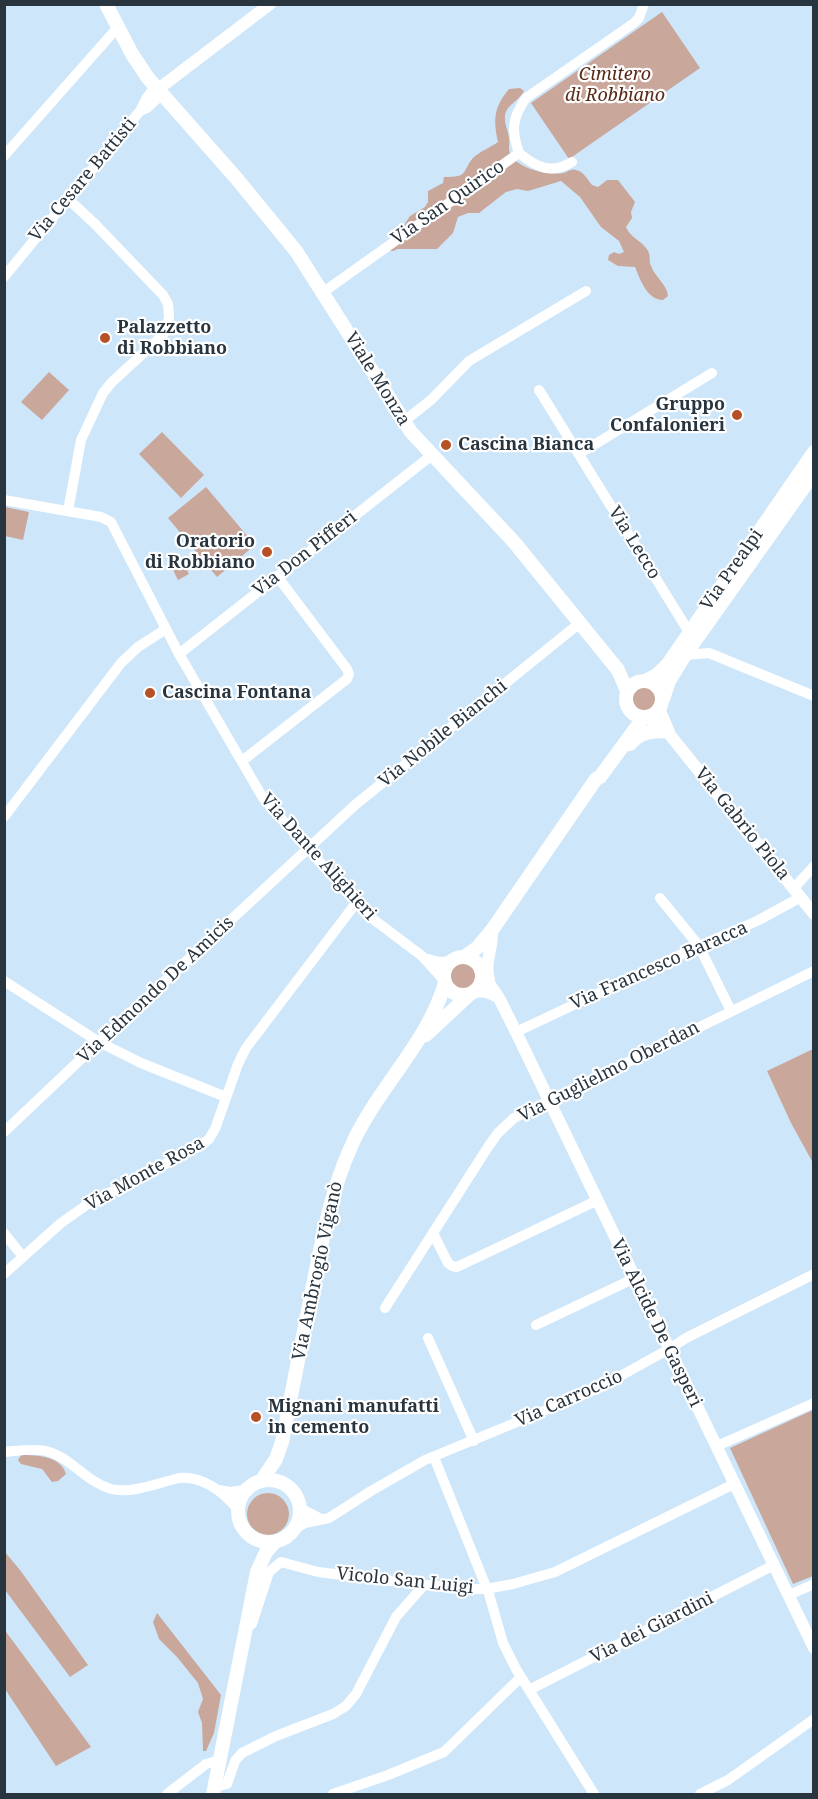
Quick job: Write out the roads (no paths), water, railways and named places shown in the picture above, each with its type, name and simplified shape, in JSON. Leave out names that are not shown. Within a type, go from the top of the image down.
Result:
[{"type":"main road","name":"Viale Monza","points":[[106,4],[155,88],[237,179],[296,251],[403,422],[514,542],[581,622],[618,670],[627,698]]},
{"type":"main road","name":"Via Prealpi","points":[[653,711],[685,655],[693,634],[813,452]]},
{"type":"main road","name":"Via Prealpi","points":[[643,681],[657,675],[693,634],[813,472]]},
{"type":"main road","name":"Viale Monza","points":[[618,670],[643,681]]},
{"type":"main road","points":[[492,930],[481,952],[482,982],[473,993],[464,996],[452,992],[444,981],[445,969],[477,948],[492,930],[600,775],[653,711],[657,687],[643,681],[632,685],[627,698],[627,719],[622,735],[596,774],[600,775]]},
{"type":"main road","points":[[627,698],[632,713],[653,711]]},
{"type":"main road","points":[[600,775],[612,767],[636,737],[648,732],[668,733]]},
{"type":"main road","points":[[457,959],[474,961],[480,968]]},
{"type":"main road","name":"Via Ambrogio Viganò","points":[[245,1490],[262,1480],[276,1459],[282,1442],[333,1193],[358,1131],[382,1090],[414,1047],[435,1010],[444,981]]},
{"type":"main road","name":"Via Ambrogio Viganò","points":[[414,1047],[473,993]]},
{"type":"main road","name":"Via Ambrogio Viganò","points":[[282,1442],[282,1468],[285,1484],[293,1491],[300,1508]]},
{"type":"main road","points":[[262,1480],[285,1484]]},
{"type":"main road","points":[[245,1490],[238,1510],[241,1526],[254,1551],[257,1572]]},
{"type":"main road","points":[[214,1791],[257,1572],[262,1558],[276,1542],[295,1529],[300,1516],[300,1508]]},
{"type":"main road","points":[[246,1533],[260,1541],[276,1542]]},
{"type":"street","points":[[155,88],[270,4]]},
{"type":"street","points":[[634,23],[637,14],[635,4]]},
{"type":"street","name":"Via San Quirico","points":[[322,293],[519,153],[514,139],[513,124],[526,98],[634,23],[639,18],[644,4]]},
{"type":"street","points":[[4,156],[118,27]]},
{"type":"street","name":"Via Cesare Battisti","points":[[4,277],[140,111],[147,108],[155,88]]},
{"type":"street","points":[[519,153],[536,166],[547,170],[564,167],[572,162]]},
{"type":"street","points":[[67,198],[163,295],[170,313],[162,336],[112,382],[102,396],[81,440],[68,511]]},
{"type":"street","points":[[403,422],[431,400],[470,361],[586,291]]},
{"type":"street","points":[[579,454],[712,373]]},
{"type":"street","name":"Via Lecco","points":[[539,390],[693,634],[709,653]]},
{"type":"street","name":"Via Don Pifferi","points":[[179,654],[432,455]]},
{"type":"street","name":"Via Dante Alighieri","points":[[4,500],[101,517],[114,526],[179,654],[262,798],[373,920],[432,961],[457,959]]},
{"type":"street","points":[[242,761],[347,679],[349,674],[277,576]]},
{"type":"street","name":"Via Nobile Bianchi","points":[[308,848],[355,805],[581,622]]},
{"type":"street","points":[[4,818],[121,663],[138,647],[166,629]]},
{"type":"street","points":[[685,655],[709,653],[813,696]]},
{"type":"street","name":"Via Gabrio Piola","points":[[653,711],[668,733],[813,914]]},
{"type":"street","name":"Via Edmondo De Amicis","points":[[4,1132],[308,848]]},
{"type":"street","points":[[797,892],[813,866]]},
{"type":"street","name":"Via Francesco Baracca","points":[[516,1032],[757,921],[797,892]]},
{"type":"street","points":[[660,898],[699,946],[730,1011]]},
{"type":"street","name":"Via Monte Rosa","points":[[4,1274],[61,1223],[94,1200],[205,1143],[215,1129],[246,1048],[356,903]]},
{"type":"street","points":[[490,984],[487,966],[492,930]]},
{"type":"street","name":"Via Dante Alighieri","points":[[422,956],[444,981]]},
{"type":"street","name":"Via Alcide De Gasperi","points":[[480,968],[500,998],[813,1648]]},
{"type":"street","name":"Via Guglielmo Oberdan","points":[[385,1308],[498,1133],[514,1118],[813,971]]},
{"type":"street","points":[[4,981],[99,1042],[141,1063],[226,1097]]},
{"type":"street","points":[[473,993],[487,992],[500,998]]},
{"type":"street","points":[[433,1233],[448,1263],[458,1267],[597,1201]]},
{"type":"street","points":[[4,1233],[23,1257]]},
{"type":"street","name":"Via Carroccio","points":[[295,1529],[305,1522],[324,1520],[409,1468],[597,1389],[669,1350],[686,1338],[813,1274]]},
{"type":"street","points":[[536,1325],[634,1278]]},
{"type":"street","points":[[428,1338],[474,1441]]},
{"type":"street","points":[[717,1446],[813,1403]]},
{"type":"street","points":[[4,1452],[37,1450],[48,1452],[111,1489],[129,1490],[189,1477],[205,1482],[216,1489],[238,1510]]},
{"type":"street","points":[[434,1457],[486,1589],[502,1643],[594,1794]]},
{"type":"street","name":"Vicolo San Luigi","points":[[245,1634],[251,1627],[269,1572],[277,1563],[287,1562],[318,1572],[424,1585],[486,1589],[555,1572],[734,1484]]},
{"type":"street","points":[[216,1489],[230,1492],[245,1490]]},
{"type":"street","points":[[300,1508],[324,1520]]},
{"type":"street","name":"Via dei Giardini","points":[[529,1690],[774,1565]]},
{"type":"street","points":[[789,1595],[813,1584]]},
{"type":"street","points":[[214,1791],[227,1784],[235,1761],[242,1753],[333,1714],[346,1706],[356,1694],[396,1617],[424,1585]]},
{"type":"street","points":[[333,1794],[444,1752],[521,1677]]},
{"type":"street","points":[[700,1794],[728,1780],[813,1719]]},
{"type":"street","points":[[167,1794],[206,1764],[220,1760]]},
{"type":"place","name":"Palazzetto di Robbiano","points":[[105,338]]},
{"type":"place","name":"Gruppo Confalonieri","points":[[737,415]]},
{"type":"place","name":"Cascina Bianca","points":[[446,445]]},
{"type":"place","name":"Oratorio di Robbiano","points":[[267,552]]},
{"type":"place","name":"Cascina Fontana","points":[[150,693]]},
{"type":"place","name":"Mignani manufatti in cemento","points":[[256,1417]]},
{"type":"park label","name":"Cimitero di Robbiano","points":[[615,85]]}]
